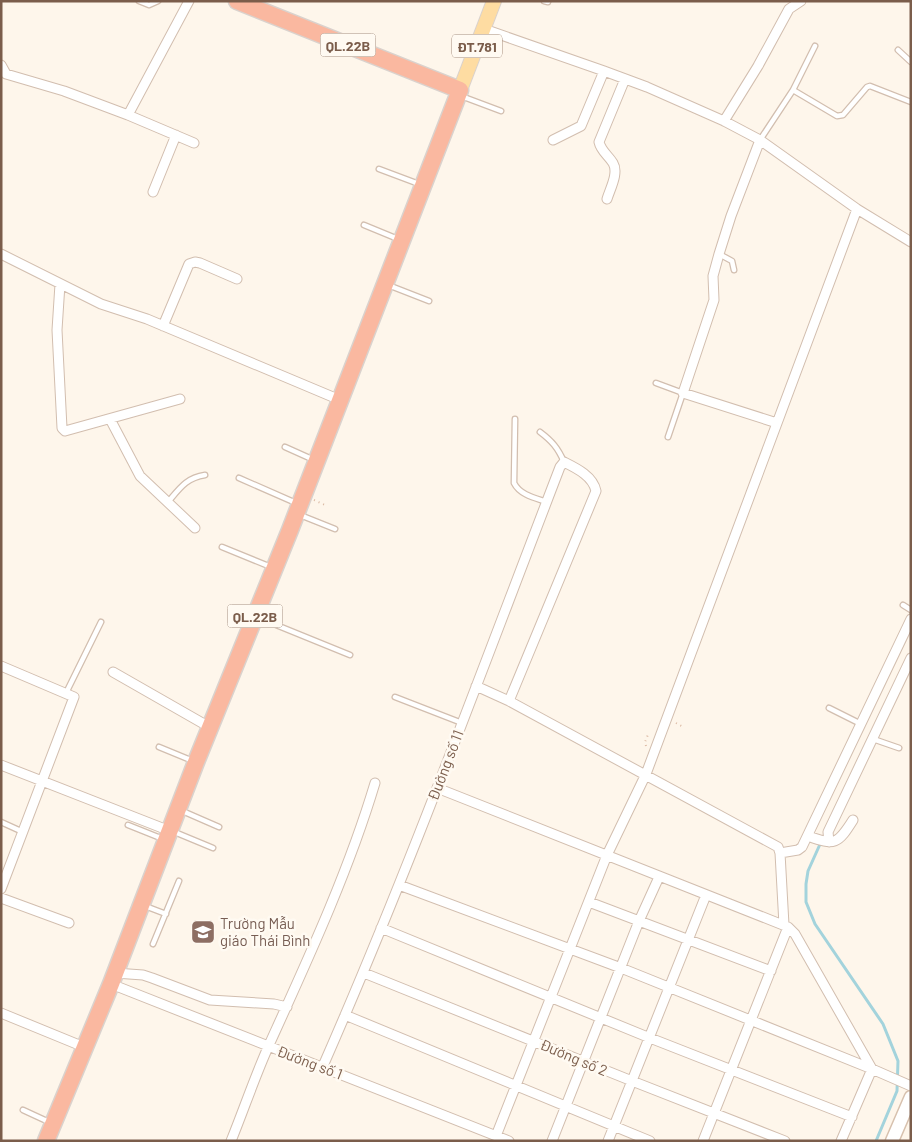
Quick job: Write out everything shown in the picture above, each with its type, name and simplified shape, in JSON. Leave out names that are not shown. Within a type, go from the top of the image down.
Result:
[{"type":"highway","name":"QL.22B","points":[[47,1140],[113,978],[196,762],[275,568],[459,92],[246,3]]},
{"type":"main road","name":"ĐT.781","points":[[459,92],[494,1]]},
{"type":"street","points":[[128,115],[189,1]]},
{"type":"street","points":[[724,121],[758,66],[791,5],[801,1]]},
{"type":"street","points":[[484,29],[625,79],[724,121],[760,140],[857,209],[911,242]]},
{"type":"street","points":[[1,65],[6,74],[64,91],[194,143]]},
{"type":"street","points":[[553,140],[581,126],[604,71]]},
{"type":"street","points":[[607,199],[615,175],[614,164],[600,148],[599,142],[625,79]]},
{"type":"street","points":[[153,192],[176,135]]},
{"type":"street","points":[[760,140],[730,216],[713,276],[714,300],[683,393],[777,423]]},
{"type":"street","points":[[496,1136],[607,855],[646,774],[857,209]]},
{"type":"street","points":[[1,254],[101,304],[163,326],[340,400]]},
{"type":"street","points":[[163,326],[189,264],[200,263],[236,279]]},
{"type":"street","points":[[60,284],[57,330],[62,428],[65,431],[180,399]]},
{"type":"street","points":[[110,419],[140,476],[196,528]]},
{"type":"street","points":[[509,701],[596,490],[591,479],[564,462]]},
{"type":"street","name":"Đường số 11","points":[[323,1066],[364,973],[564,462]]},
{"type":"street","points":[[819,840],[861,724],[911,619]]},
{"type":"street","points":[[819,840],[828,832],[911,658]]},
{"type":"street","points":[[1,666],[74,697],[1,889]]},
{"type":"street","points":[[113,672],[211,728]]},
{"type":"street","points":[[476,686],[509,701],[646,774],[778,847],[786,926],[771,971],[703,1141]]},
{"type":"street","points":[[1,765],[168,835]]},
{"type":"street","points":[[231,1141],[344,870],[375,783]]},
{"type":"street","points":[[437,788],[786,926],[795,934],[872,1069]]},
{"type":"street","points":[[780,853],[800,849],[819,840],[843,836],[853,820]]},
{"type":"street","points":[[552,1141],[639,921],[659,877]]},
{"type":"street","points":[[399,885],[621,968],[890,1076],[908,1085]]},
{"type":"street","points":[[608,1141],[706,895]]},
{"type":"street","points":[[1,898],[70,923]]},
{"type":"street","points":[[589,902],[771,971]]},
{"type":"street","points":[[381,928],[650,1038],[852,1116]]},
{"type":"street","name":"Đường số 2","points":[[364,973],[785,1141]]},
{"type":"street","points":[[113,978],[143,975],[210,1000],[274,1004],[288,1007]]},
{"type":"street","name":"Đường số 1","points":[[113,978],[269,1046],[509,1141]]},
{"type":"street","points":[[1,1013],[84,1048]]},
{"type":"street","points":[[345,1015],[650,1141]]},
{"type":"street","points":[[841,1141],[872,1069]]},
{"type":"street","points":[[892,1141],[911,1097]]},
{"type":"lane","points":[[140,1],[149,5],[158,1]]},
{"type":"lane","points":[[760,140],[793,90],[815,46]]},
{"type":"lane","points":[[898,50],[911,62]]},
{"type":"lane","points":[[793,90],[837,116],[843,115],[867,87],[870,86],[911,102]]},
{"type":"lane","points":[[459,92],[501,111]]},
{"type":"lane","points":[[379,169],[423,185]]},
{"type":"lane","points":[[364,225],[402,241]]},
{"type":"lane","points":[[719,254],[732,261],[734,270]]},
{"type":"lane","points":[[385,284],[428,301]]},
{"type":"lane","points":[[656,383],[683,393],[668,437]]},
{"type":"lane","points":[[515,419],[514,483],[517,489],[526,495],[547,502]]},
{"type":"lane","points":[[540,432],[559,449],[564,462]]},
{"type":"lane","points":[[285,447],[316,461]]},
{"type":"lane","points":[[168,502],[191,478],[205,475]]},
{"type":"lane","points":[[239,478],[335,529]]},
{"type":"lane","points":[[222,547],[275,568]]},
{"type":"lane","points":[[903,605],[911,610]]},
{"type":"lane","points":[[256,616],[350,655]]},
{"type":"lane","points":[[66,693],[101,622]]},
{"type":"lane","points":[[395,697],[462,722]]},
{"type":"lane","points":[[829,708],[861,724]]},
{"type":"lane","points":[[872,739],[899,748]]},
{"type":"lane","points":[[160,747],[196,762]]},
{"type":"lane","points":[[179,809],[219,827]]},
{"type":"lane","points":[[1,822],[23,832]]},
{"type":"lane","points":[[128,825],[213,848]]},
{"type":"lane","points":[[153,944],[179,881]]},
{"type":"lane","points":[[142,904],[166,914]]},
{"type":"lane","points":[[23,1110],[53,1123]]},
{"type":"waterway","points":[[821,842],[808,871],[806,902],[815,924],[883,1024],[898,1061],[897,1091],[876,1141]]},
{"type":"place","name":"Trường Mẫu giáo Thái Bình","points":[[203,932]]}]
